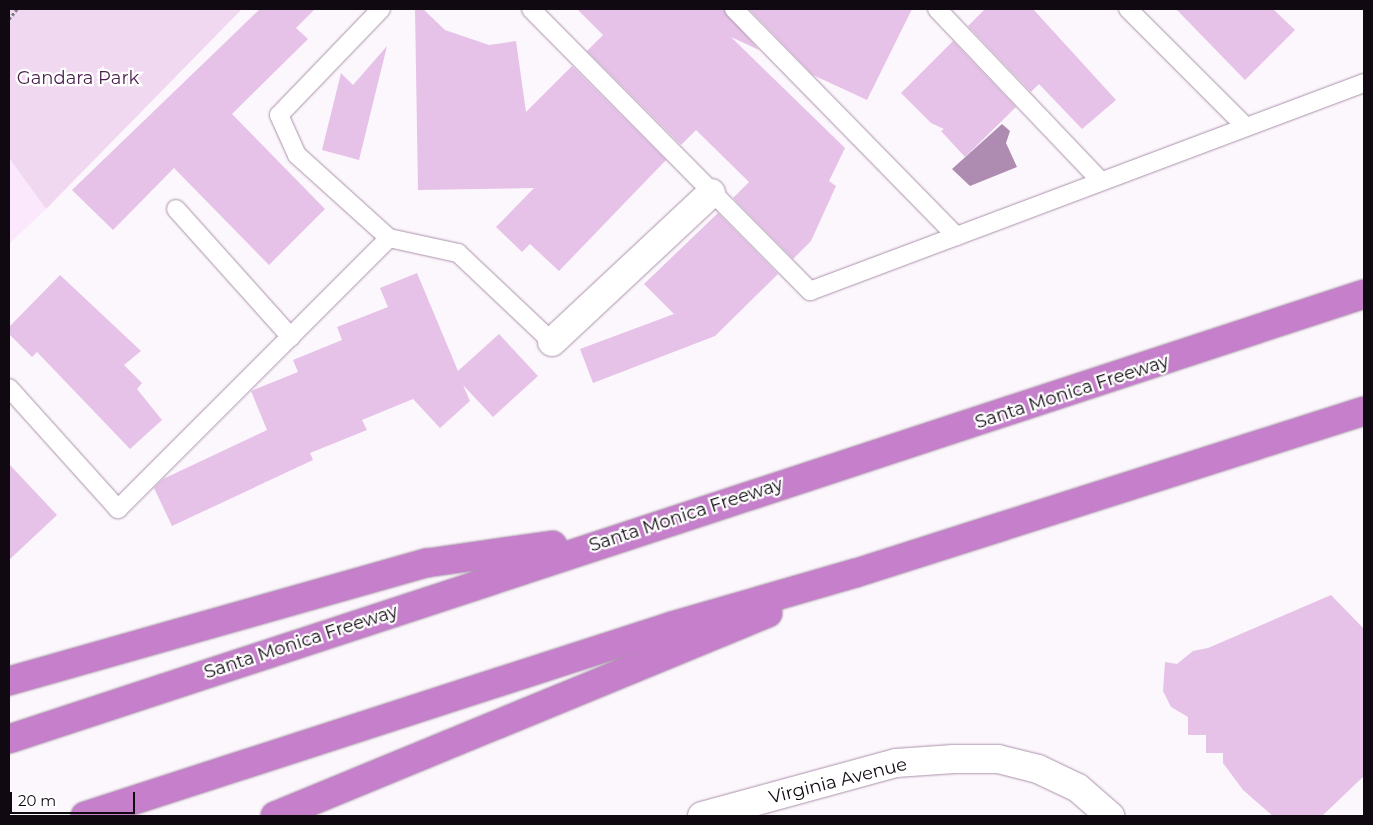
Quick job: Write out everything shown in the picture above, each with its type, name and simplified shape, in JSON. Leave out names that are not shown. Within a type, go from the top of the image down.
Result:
[{"type":"highway","name":"Santa Monica Freeway","points":[[9,739],[621,536],[1364,294]]},
{"type":"highway","points":[[85,816],[672,626],[856,573],[1364,411]]},
{"type":"highway","points":[[9,681],[427,563],[621,536]]},
{"type":"highway","points":[[275,816],[671,656],[856,573]]},
{"type":"street","points":[[552,342],[711,193]]},
{"type":"street","name":"Virginia Avenue","points":[[702,816],[896,763],[954,758],[998,758],[1038,769],[1078,788],[1110,816]]},
{"type":"lane","points":[[382,9],[279,116],[298,155],[389,238],[458,252],[552,342]]},
{"type":"lane","points":[[530,9],[810,291],[1101,180],[1364,83]]},
{"type":"lane","points":[[734,9],[956,236]]},
{"type":"lane","points":[[937,9],[1101,180]]},
{"type":"lane","points":[[1128,9],[1245,126]]},
{"type":"lane","points":[[176,209],[290,337]]},
{"type":"lane","points":[[9,388],[118,509],[389,238]]},
{"type":"path","points":[[9,19],[16,9]]},
{"type":"shaded area","points":[[1002,124],[1010,131],[1006,143],[1017,167],[970,186],[952,169]]},
{"type":"shaded area","points":[[9,158],[46,209],[9,244]]},
{"type":"green space","name":"Gandara Park","points":[[9,9],[242,9],[46,209],[9,158]]},
{"type":"building","points":[[260,9],[315,9],[296,28],[308,39],[232,114],[325,209],[269,265],[174,168],[113,230],[72,190]]},
{"type":"building","points":[[415,9],[423,9],[445,30],[489,45],[516,41],[526,112],[572,66],[666,160],[559,271],[530,244],[522,252],[496,227],[534,188],[418,190]]},
{"type":"building","points":[[577,9],[724,9],[759,50],[731,37],[845,148],[829,181],[836,186],[811,241],[793,259],[733,198],[749,182],[696,130],[681,145],[587,51],[603,35]]},
{"type":"building","points":[[749,9],[912,9],[867,100],[813,75]]},
{"type":"building","points":[[985,9],[1033,9],[1116,100],[1082,129],[1039,84],[1031,92],[968,26]]},
{"type":"building","points":[[1176,9],[1273,9],[1295,30],[1245,80]]},
{"type":"building","points":[[953,41],[1016,107],[965,157],[941,131],[944,129],[931,123],[901,93]]},
{"type":"building","points":[[387,46],[359,160],[322,150],[341,73],[353,85]]},
{"type":"building","points":[[718,213],[778,274],[715,336],[593,383],[580,349],[674,314],[644,284]]},
{"type":"building","points":[[417,273],[458,371],[499,334],[538,376],[493,417],[463,385],[470,401],[440,428],[413,399],[362,420],[367,430],[310,453],[313,460],[172,526],[154,488],[163,479],[267,430],[251,391],[298,372],[293,360],[342,340],[337,327],[388,307],[380,288]]},
{"type":"building","points":[[60,275],[141,351],[124,365],[142,383],[137,389],[162,420],[130,449],[37,352],[32,357],[9,334],[9,327]]},
{"type":"building","points":[[9,464],[57,515],[9,560]]},
{"type":"building","points":[[1331,595],[1364,629],[1364,776],[1322,816],[1273,816],[1243,790],[1223,763],[1223,753],[1206,753],[1206,735],[1188,735],[1188,717],[1171,707],[1163,691],[1165,662],[1177,664],[1193,651],[1208,648]]}]
